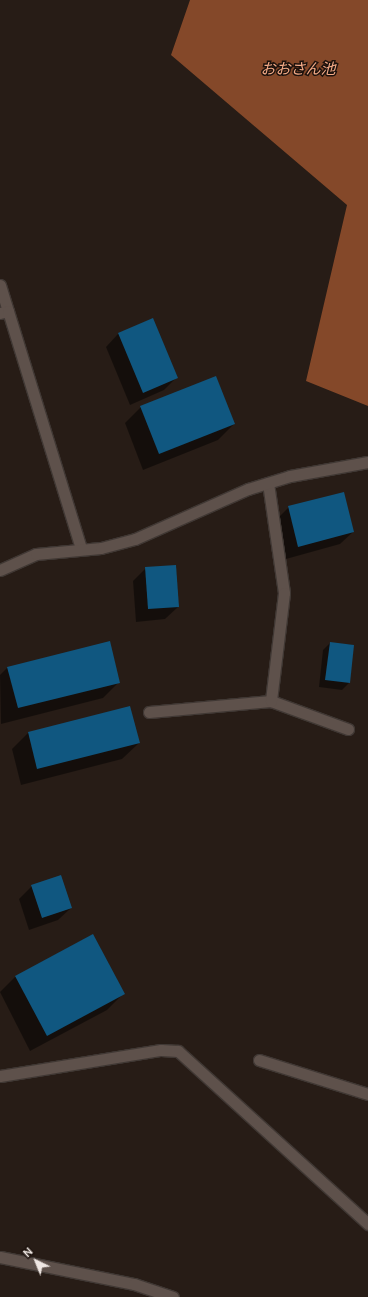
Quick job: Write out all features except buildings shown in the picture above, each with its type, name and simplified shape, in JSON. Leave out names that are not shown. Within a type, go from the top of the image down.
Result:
[{"type":"street","points":[[0,285],[4,312],[81,548]]},
{"type":"street","points":[[0,570],[36,554],[81,548],[101,548],[135,539],[248,489],[290,476],[368,462]]},
{"type":"street","points":[[268,483],[284,593],[271,701]]},
{"type":"street","points":[[149,712],[271,701],[348,729]]},
{"type":"street","points":[[0,1076],[161,1050],[178,1051],[368,1224]]},
{"type":"street","points":[[259,1060],[368,1094]]},
{"type":"street","points":[[0,1257],[134,1284],[174,1297]]},
{"type":"water","name":"おおさん池","points":[[190,0],[368,0],[368,406],[306,381],[347,205],[171,55]]}]
